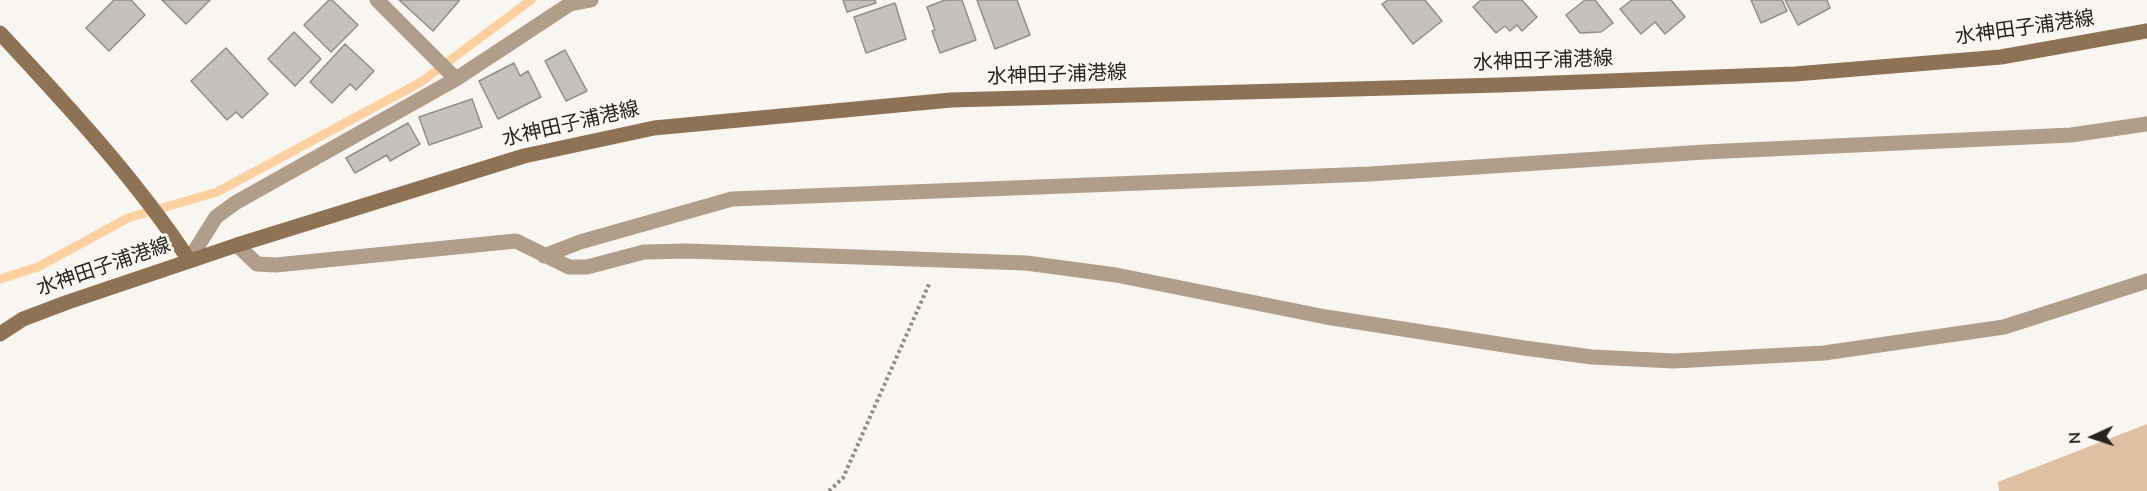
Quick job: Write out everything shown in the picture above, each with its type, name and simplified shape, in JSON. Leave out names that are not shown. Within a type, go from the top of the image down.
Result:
[{"type":"main road","name":"水神田子浦港線","points":[[0,334],[22,319],[189,260],[524,156],[654,128],[951,100],[1500,85],[1795,74],[2001,57],[2147,31]]},
{"type":"main road","points":[[0,33],[70,109],[169,231],[189,260]]},
{"type":"street","points":[[376,0],[456,79]]},
{"type":"street","points":[[189,260],[216,218],[235,202],[456,79],[571,2],[591,0]]},
{"type":"street","points":[[544,256],[580,242],[732,200],[1370,174],[1705,152],[2071,135],[2147,124]]},
{"type":"street","points":[[237,245],[257,264],[276,265],[516,241],[569,267],[587,267],[644,252],[688,251],[1026,263],[1116,274],[1326,317],[1592,357],[1674,361],[1824,353],[2004,327],[2147,281]]},
{"type":"path","points":[[829,491],[843,478],[940,261]]},
{"type":"shaded area","points":[[2147,424],[2147,491],[1999,491],[1998,482]]},
{"type":"building","points":[[114,0],[131,0],[145,15],[109,51],[86,28]]},
{"type":"building","points":[[162,0],[210,0],[186,24]]},
{"type":"building","points":[[329,0],[332,0],[358,25],[331,52],[304,25]]},
{"type":"building","points":[[399,0],[459,0],[459,1],[433,31]]},
{"type":"building","points":[[843,0],[875,0],[876,3],[847,12]]},
{"type":"building","points":[[945,0],[962,0],[976,40],[940,53],[927,7]]},
{"type":"building","points":[[977,0],[1017,0],[1030,35],[995,49]]},
{"type":"building","points":[[1388,0],[1425,0],[1442,21],[1413,44],[1382,4]]},
{"type":"building","points":[[1481,0],[1522,0],[1537,17],[1522,31],[1517,25],[1510,31],[1505,26],[1496,33],[1473,7]]},
{"type":"building","points":[[1585,0],[1595,0],[1613,23],[1601,32],[1580,33],[1566,15]]},
{"type":"building","points":[[1632,0],[1671,0],[1685,17],[1665,34],[1655,22],[1641,34],[1620,9]]},
{"type":"building","points":[[1751,0],[1782,0],[1787,11],[1761,23]]},
{"type":"building","points":[[1785,0],[1827,0],[1830,8],[1798,25]]},
{"type":"building","points":[[895,3],[906,39],[866,53],[854,17]]},
{"type":"building","points":[[294,32],[321,59],[295,86],[268,59]]},
{"type":"building","points":[[345,44],[374,71],[356,90],[350,84],[332,103],[310,82]]},
{"type":"building","points":[[226,48],[268,94],[242,118],[236,112],[227,120],[191,81]]},
{"type":"building","points":[[565,50],[587,91],[566,101],[545,61]]},
{"type":"building","points":[[514,63],[520,76],[528,71],[541,97],[498,119],[479,81]]},
{"type":"building","points":[[472,99],[482,127],[429,145],[419,117]]},
{"type":"building","points":[[408,123],[420,144],[390,161],[387,155],[355,173],[346,158]]},
{"type":"waterway","points":[[0,279],[38,267],[128,218],[217,192],[421,82],[531,0]]}]
